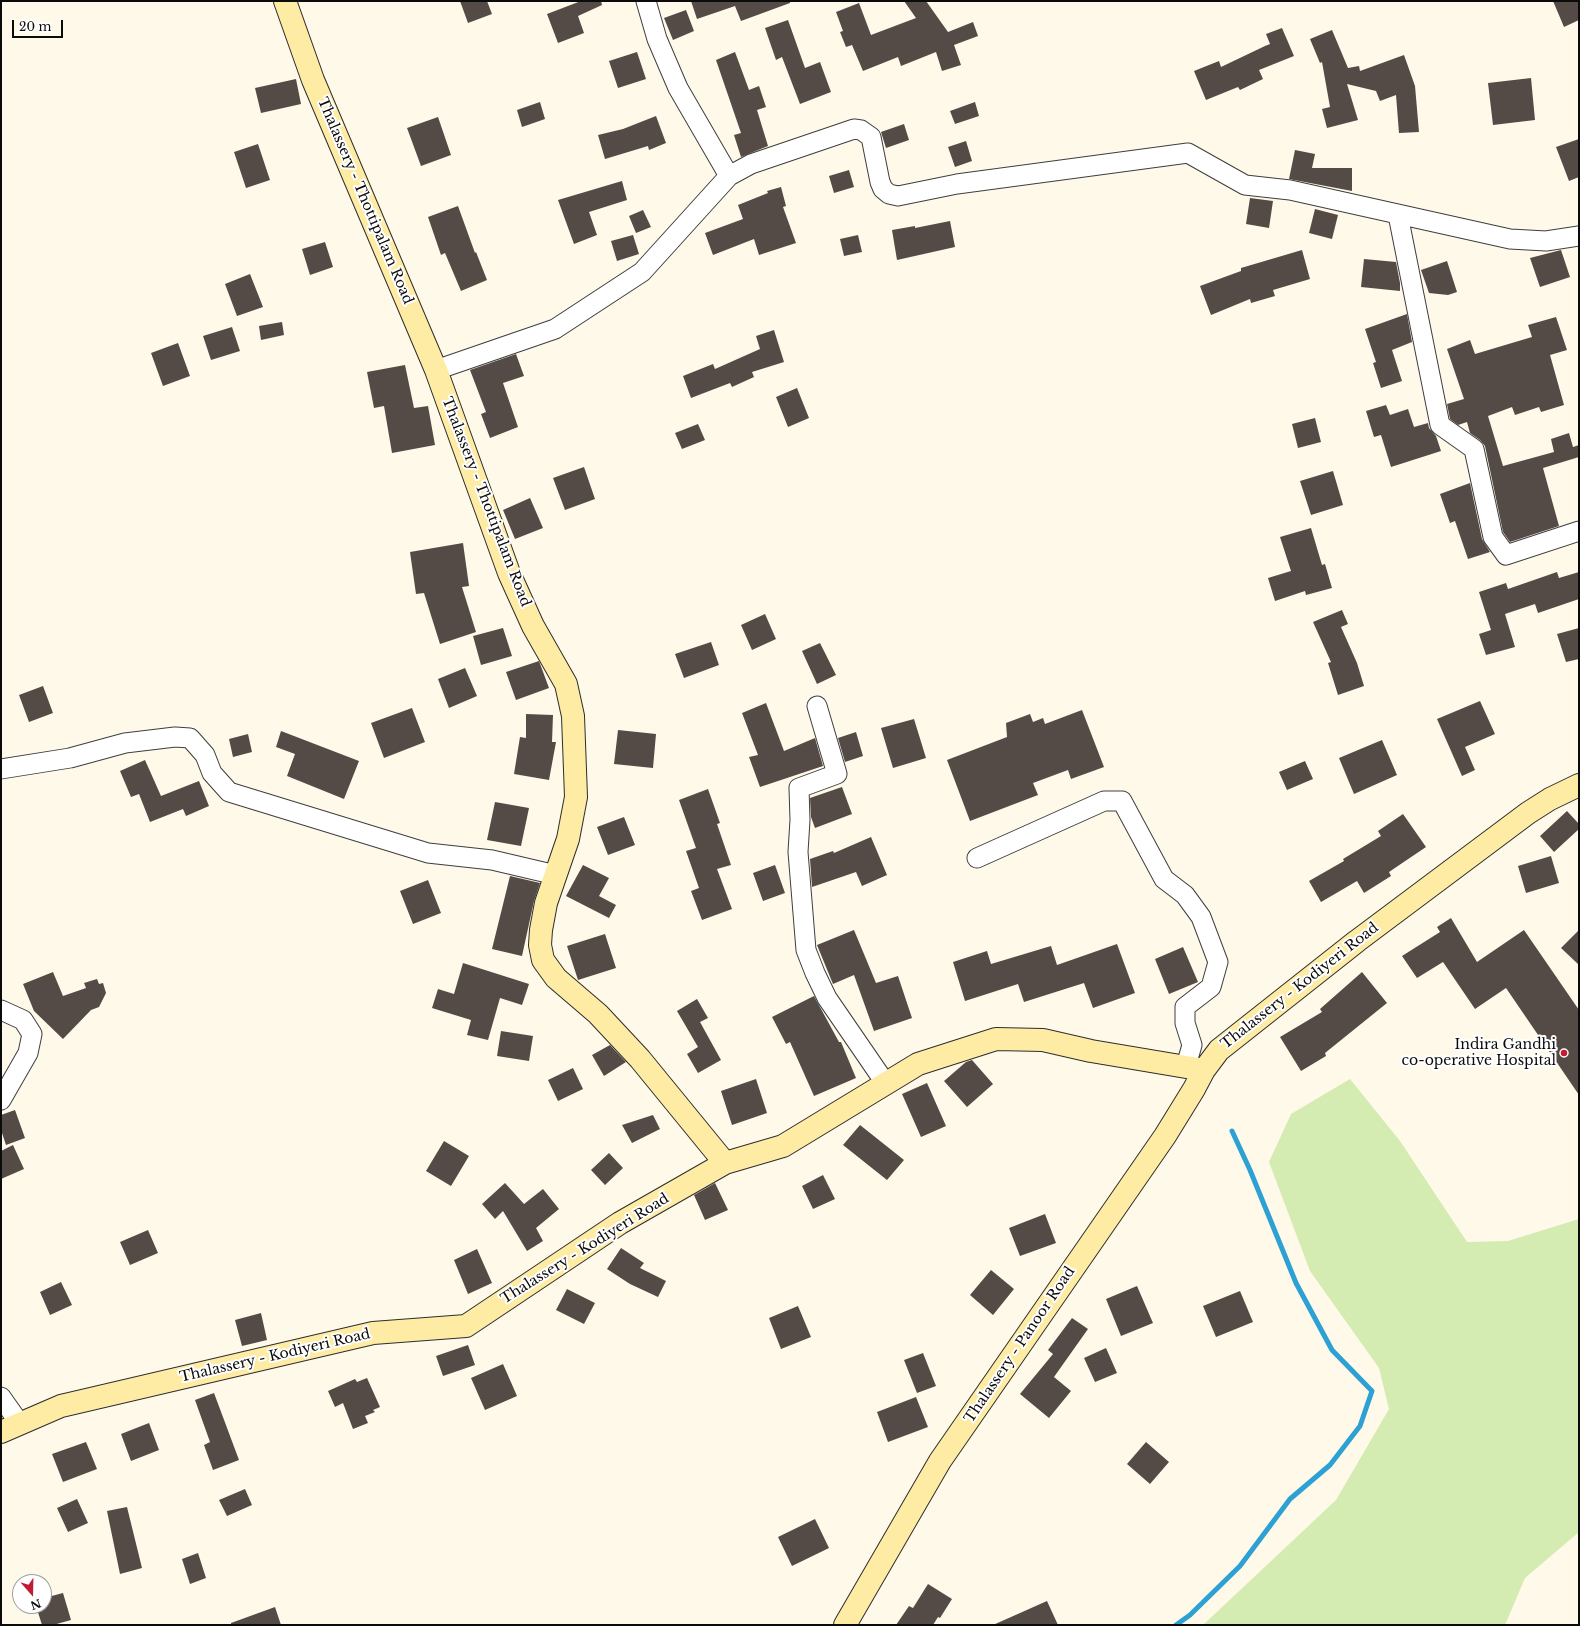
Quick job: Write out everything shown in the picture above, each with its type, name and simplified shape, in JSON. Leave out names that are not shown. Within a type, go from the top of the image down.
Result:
[{"type":"main road","name":"Thalassery - Thottipalam Road","points":[[285,1],[313,80],[436,370],[509,573],[533,626],[566,684],[573,716],[576,797],[568,839],[546,904],[540,945],[544,960],[556,978],[598,1014],[640,1059],[725,1163]]},
{"type":"main road","name":"Thalassery - Kodiyeri Road","points":[[10,1428],[61,1406],[373,1333],[466,1326],[620,1223],[725,1163],[783,1146],[918,1064],[996,1039],[1043,1040],[1091,1051],[1195,1068],[1363,936],[1528,813],[1550,798],[1579,785]]},
{"type":"main road","name":"Thalassery - Panoor Road","points":[[845,1625],[940,1461],[1165,1136],[1195,1068]]},
{"type":"street","points":[[646,1],[657,39],[678,88],[729,176]]},
{"type":"street","points":[[436,370],[555,329],[642,272],[729,176],[752,164],[854,129],[861,130],[871,137],[880,182],[883,189],[889,194],[898,196],[957,184],[1188,153],[1245,185],[1290,190],[1510,239],[1546,241],[1579,236]]},
{"type":"street","points":[[1398,215],[1440,425],[1474,449],[1493,537],[1506,555],[1579,531]]},
{"type":"street","points":[[816,706],[837,774],[799,788],[800,820],[798,852],[806,950],[827,998],[886,1084]]},
{"type":"street","points":[[1,770],[70,758],[125,743],[175,737],[190,738],[205,755],[212,773],[229,792],[428,853],[492,860],[556,875]]},
{"type":"street","points":[[977,858],[1104,801],[1122,801],[1164,879],[1185,895],[1201,916],[1218,962],[1212,987],[1185,1007],[1186,1023],[1192,1045],[1195,1068]]},
{"type":"street","points":[[1,1010],[23,1020],[32,1034],[28,1053],[1,1100]]},
{"type":"street","points":[[1,1397],[10,1428]]},
{"type":"green space","points":[[1350,1079],[1400,1141],[1467,1242],[1508,1241],[1579,1219],[1579,1532],[1525,1578],[1505,1625],[1203,1625],[1336,1500],[1389,1409],[1379,1368],[1310,1271],[1269,1162],[1291,1114]]},
{"type":"building","points":[[460,1],[487,1],[492,14],[468,23]]},
{"type":"building","points":[[581,1],[601,1],[602,5],[578,16],[584,33],[558,43],[547,14]]},
{"type":"building","points":[[691,1],[790,1],[790,3],[741,21],[735,6],[697,19]]},
{"type":"building","points":[[904,1],[926,1],[948,32],[973,22],[978,36],[954,45],[961,65],[942,71],[936,52],[901,66],[898,57],[863,71],[852,45],[846,47],[840,32],[843,31],[836,12],[859,3],[871,35],[916,18]]},
{"type":"building","points":[[1553,1],[1579,1],[1579,20],[1564,27]]},
{"type":"building","points":[[686,10],[694,31],[673,40],[664,18]]},
{"type":"building","points":[[788,20],[805,68],[820,62],[831,92],[800,104],[782,57],[776,60],[765,28]]},
{"type":"building","points":[[1282,28],[1294,56],[1259,70],[1263,79],[1240,90],[1238,87],[1206,100],[1194,71],[1219,61],[1221,67],[1270,44],[1266,34]]},
{"type":"building","points":[[1332,30],[1348,68],[1359,66],[1360,71],[1404,55],[1415,86],[1419,132],[1399,133],[1396,95],[1380,101],[1376,91],[1347,84],[1358,120],[1327,128],[1322,109],[1330,107],[1322,62],[1320,63],[1310,39]]},
{"type":"building","points":[[637,52],[646,79],[618,88],[609,61]]},
{"type":"building","points":[[735,52],[749,90],[759,86],[766,107],[757,110],[768,146],[741,157],[734,135],[741,133],[716,60]]},
{"type":"building","points":[[1531,78],[1535,120],[1493,125],[1488,83]]},
{"type":"building","points":[[296,79],[301,104],[261,113],[255,88]]},
{"type":"building","points":[[540,102],[545,119],[522,127],[517,110]]},
{"type":"building","points":[[975,102],[979,116],[955,124],[950,111]]},
{"type":"building","points":[[656,116],[666,143],[649,150],[648,146],[605,159],[598,135],[623,129]]},
{"type":"building","points":[[438,117],[451,155],[421,166],[407,128]]},
{"type":"building","points":[[904,124],[909,140],[886,148],[881,132]]},
{"type":"building","points":[[1579,139],[1579,177],[1569,181],[1556,147]]},
{"type":"building","points":[[966,141],[972,161],[955,167],[948,147]]},
{"type":"building","points":[[258,144],[270,180],[246,188],[234,152]]},
{"type":"building","points":[[1295,150],[1315,154],[1312,168],[1352,168],[1352,191],[1289,179]]},
{"type":"building","points":[[849,170],[854,187],[834,193],[829,176]]},
{"type":"building","points":[[622,181],[627,200],[589,212],[597,235],[574,244],[558,200]]},
{"type":"building","points":[[781,187],[786,206],[783,207],[796,243],[759,255],[754,239],[713,255],[705,233],[743,219],[738,205],[768,193],[767,191]]},
{"type":"building","points":[[1250,198],[1273,201],[1269,228],[1246,224]]},
{"type":"building","points":[[458,206],[475,253],[476,252],[487,280],[461,291],[445,253],[441,255],[428,217]]},
{"type":"building","points":[[1315,209],[1338,215],[1332,239],[1309,233]]},
{"type":"building","points":[[643,210],[651,227],[636,233],[629,216]]},
{"type":"building","points":[[950,221],[955,247],[897,260],[892,230],[915,226],[915,228]]},
{"type":"building","points":[[633,235],[639,254],[617,261],[611,241]]},
{"type":"building","points":[[858,235],[862,252],[844,256],[840,239]]},
{"type":"building","points":[[325,242],[333,267],[310,275],[302,249]]},
{"type":"building","points":[[1302,250],[1310,279],[1273,290],[1275,296],[1251,303],[1250,299],[1211,315],[1200,286],[1241,271],[1241,268]]},
{"type":"building","points":[[1561,250],[1570,277],[1540,287],[1530,258]]},
{"type":"building","points":[[1364,259],[1396,262],[1400,291],[1361,287]]},
{"type":"building","points":[[1447,261],[1457,292],[1448,295],[1429,293],[1421,270]]},
{"type":"building","points":[[250,274],[263,307],[237,316],[225,284]]},
{"type":"building","points":[[1407,314],[1412,342],[1392,350],[1402,381],[1381,388],[1373,363],[1376,362],[1365,329]]},
{"type":"building","points":[[1556,317],[1567,350],[1550,355],[1564,405],[1541,412],[1539,407],[1515,415],[1512,407],[1488,416],[1503,466],[1554,452],[1551,439],[1569,433],[1573,447],[1579,445],[1579,457],[1543,468],[1559,526],[1510,542],[1503,532],[1485,446],[1480,440],[1470,433],[1467,422],[1458,425],[1450,419],[1447,404],[1464,399],[1447,349],[1470,340],[1475,354],[1532,337],[1528,325]]},
{"type":"building","points":[[282,322],[284,335],[261,340],[259,326]]},
{"type":"building","points":[[232,327],[240,351],[211,360],[203,336]]},
{"type":"building","points":[[774,330],[784,362],[752,372],[754,377],[732,387],[730,383],[691,398],[683,376],[713,364],[715,369],[760,349],[756,336]]},
{"type":"building","points":[[178,343],[190,376],[163,386],[151,353]]},
{"type":"building","points":[[516,354],[524,376],[503,383],[518,427],[490,438],[481,414],[486,412],[470,370]]},
{"type":"building","points":[[405,365],[414,408],[428,406],[435,445],[392,453],[384,406],[374,408],[367,372]]},
{"type":"building","points":[[797,388],[809,418],[788,427],[776,397]]},
{"type":"building","points":[[1386,405],[1390,415],[1408,409],[1414,427],[1428,423],[1429,428],[1436,436],[1441,451],[1391,467],[1381,435],[1374,437],[1366,411]]},
{"type":"building","points":[[1315,418],[1321,442],[1298,448],[1292,424]]},
{"type":"building","points":[[698,424],[705,440],[682,449],[675,433]]},
{"type":"building","points":[[584,467],[595,499],[565,510],[553,478]]},
{"type":"building","points":[[1333,471],[1343,505],[1311,515],[1300,481]]},
{"type":"building","points":[[1470,483],[1482,539],[1490,552],[1468,559],[1455,521],[1450,523],[1440,494]]},
{"type":"building","points":[[530,498],[543,528],[515,539],[503,510]]},
{"type":"building","points":[[1311,528],[1322,565],[1325,564],[1332,588],[1306,595],[1305,591],[1275,601],[1268,578],[1291,571],[1280,537]]},
{"type":"building","points":[[463,543],[469,586],[462,587],[476,632],[440,644],[424,593],[416,594],[410,552]]},
{"type":"building","points":[[1557,572],[1559,578],[1579,572],[1579,599],[1538,613],[1535,604],[1505,614],[1515,647],[1486,655],[1479,634],[1491,630],[1479,592],[1506,583],[1508,589]]},
{"type":"building","points":[[1342,610],[1348,624],[1341,627],[1357,663],[1364,686],[1338,695],[1328,663],[1331,662],[1313,622]]},
{"type":"building","points":[[765,614],[776,639],[752,650],[741,625]]},
{"type":"building","points":[[503,628],[512,656],[481,665],[473,636]]},
{"type":"building","points":[[1579,628],[1579,659],[1566,662],[1557,634]]},
{"type":"building","points":[[711,642],[719,665],[684,678],[675,654]]},
{"type":"building","points":[[820,643],[836,675],[817,684],[802,651]]},
{"type":"building","points":[[539,661],[549,688],[516,700],[506,672]]},
{"type":"building","points":[[465,668],[477,696],[449,708],[438,679]]},
{"type":"building","points":[[43,686],[53,713],[29,722],[19,695]]},
{"type":"building","points":[[1480,701],[1495,734],[1465,747],[1475,770],[1462,776],[1437,719]]},
{"type":"building","points":[[766,703],[784,751],[815,738],[823,766],[760,787],[749,757],[758,755],[742,713]]},
{"type":"building","points":[[412,708],[425,742],[384,758],[371,723]]},
{"type":"building","points":[[1082,710],[1104,767],[1071,779],[1068,770],[1033,783],[1038,795],[970,821],[947,760],[1007,737],[1006,723],[1030,714],[1033,722],[1043,718],[1045,724]]},
{"type":"building","points":[[526,714],[553,715],[552,742],[556,742],[549,780],[514,774],[520,737],[526,738]]},
{"type":"building","points":[[914,719],[926,758],[893,768],[881,728]]},
{"type":"building","points":[[618,730],[656,734],[653,768],[614,764]]},
{"type":"building","points":[[281,731],[359,761],[344,799],[287,776],[295,754],[276,747]]},
{"type":"building","points":[[856,732],[863,756],[845,762],[838,738]]},
{"type":"building","points":[[248,734],[252,752],[233,757],[229,739]]},
{"type":"building","points":[[1382,740],[1397,775],[1354,794],[1339,758]]},
{"type":"building","points":[[145,760],[161,796],[199,781],[209,806],[186,816],[183,809],[150,822],[139,794],[131,797],[120,771]]},
{"type":"building","points":[[1305,761],[1313,779],[1287,790],[1279,772]]},
{"type":"building","points":[[842,787],[852,814],[815,828],[811,817],[810,798]]},
{"type":"building","points":[[708,789],[720,823],[717,824],[731,865],[717,869],[732,909],[702,920],[691,891],[699,888],[686,851],[696,848],[679,800]]},
{"type":"building","points":[[495,802],[529,808],[521,846],[487,840]]},
{"type":"building","points":[[1567,811],[1579,824],[1579,829],[1554,852],[1540,836]]},
{"type":"building","points":[[1403,814],[1426,847],[1389,872],[1391,876],[1364,893],[1357,881],[1321,902],[1309,881],[1344,861],[1343,859],[1381,836],[1378,831]]},
{"type":"building","points":[[624,817],[635,845],[608,855],[597,827]]},
{"type":"building","points":[[871,837],[887,875],[862,886],[856,872],[812,887],[810,859],[833,851],[834,853]]},
{"type":"building","points":[[1551,856],[1559,883],[1526,893],[1518,866]]},
{"type":"building","points":[[583,865],[609,878],[599,896],[616,905],[609,918],[566,896]]},
{"type":"building","points":[[775,865],[785,893],[763,901],[753,873]]},
{"type":"building","points":[[510,876],[540,883],[534,901],[522,956],[492,949]]},
{"type":"building","points":[[428,880],[441,913],[413,924],[400,891]]},
{"type":"building","name":"Indira Gandhi co-operative Hospital","points":[[1451,918],[1477,962],[1524,930],[1579,1010],[1579,1095],[1506,988],[1475,1009],[1443,962],[1417,978],[1402,956],[1440,932],[1437,927]]},
{"type":"building","points":[[854,930],[876,983],[898,976],[912,1018],[874,1031],[854,975],[833,984],[817,945]]},
{"type":"building","points":[[1579,930],[1579,965],[1561,948]]},
{"type":"building","points":[[605,934],[616,968],[578,980],[567,946]]},
{"type":"building","points":[[1117,944],[1135,993],[1093,1008],[1084,983],[1024,1002],[1018,984],[965,1001],[953,962],[987,951],[991,964],[1051,946],[1057,965]]},
{"type":"building","points":[[1183,947],[1198,982],[1169,994],[1155,959]]},
{"type":"building","points":[[463,963],[529,984],[522,1005],[500,998],[488,1040],[467,1035],[471,1020],[432,1008],[438,989],[454,994]]},
{"type":"building","points":[[53,972],[63,996],[86,988],[84,983],[97,979],[99,984],[103,983],[106,993],[99,1007],[91,1010],[63,1039],[34,1011],[23,984]]},
{"type":"building","points":[[1362,972],[1387,1003],[1325,1053],[1326,1056],[1301,1071],[1280,1037],[1322,1012],[1320,1009]]},
{"type":"building","points":[[814,996],[839,1042],[841,1042],[856,1078],[814,1096],[790,1042],[786,1044],[772,1017]]},
{"type":"building","points":[[697,999],[708,1018],[700,1022],[721,1060],[698,1073],[687,1054],[698,1047],[677,1011]]},
{"type":"building","points":[[501,1031],[533,1036],[529,1061],[497,1056]]},
{"type":"building","points":[[610,1045],[626,1062],[604,1076],[592,1055]]},
{"type":"building","points":[[972,1060],[993,1084],[967,1107],[944,1081],[966,1062]]},
{"type":"building","points":[[573,1068],[583,1089],[558,1101],[548,1080]]},
{"type":"building","points":[[756,1079],[767,1113],[732,1125],[721,1091]]},
{"type":"building","points":[[927,1083],[946,1126],[921,1137],[902,1094]]},
{"type":"building","points":[[15,1110],[25,1138],[6,1145],[1,1130],[1,1115]]},
{"type":"building","points":[[653,1115],[660,1129],[632,1143],[622,1125]]},
{"type":"building","points":[[860,1125],[904,1160],[887,1180],[843,1145]]},
{"type":"building","points":[[444,1141],[469,1156],[451,1186],[426,1171]]},
{"type":"building","points":[[13,1145],[24,1169],[1,1179],[1,1151]]},
{"type":"building","points":[[609,1153],[623,1168],[605,1185],[591,1170]]},
{"type":"building","points":[[823,1175],[835,1199],[813,1209],[802,1186]]},
{"type":"building","points":[[505,1183],[524,1204],[543,1189],[559,1209],[536,1228],[543,1241],[527,1251],[503,1211],[495,1219],[482,1204]]},
{"type":"building","points":[[715,1183],[728,1210],[705,1220],[694,1195]]},
{"type":"building","points":[[1045,1214],[1056,1243],[1020,1256],[1009,1228]]},
{"type":"building","points":[[148,1230],[158,1253],[130,1265],[120,1242]]},
{"type":"building","points":[[621,1248],[644,1263],[640,1268],[666,1281],[658,1297],[630,1284],[607,1269]]},
{"type":"building","points":[[477,1249],[492,1283],[468,1294],[454,1260]]},
{"type":"building","points":[[991,1270],[1014,1289],[993,1315],[970,1295]]},
{"type":"building","points":[[61,1282],[72,1305],[50,1315],[40,1292]]},
{"type":"building","points":[[1137,1286],[1153,1323],[1121,1336],[1106,1299]]},
{"type":"building","points":[[567,1289],[595,1303],[584,1324],[556,1310]]},
{"type":"building","points":[[1240,1291],[1253,1322],[1216,1337],[1203,1306]]},
{"type":"building","points":[[798,1306],[811,1337],[781,1349],[769,1318]]},
{"type":"building","points":[[261,1313],[267,1340],[242,1346],[235,1320]]},
{"type":"building","points":[[1072,1318],[1088,1329],[1054,1377],[1071,1391],[1049,1418],[1020,1394],[1053,1354],[1048,1350]]},
{"type":"building","points":[[468,1345],[475,1365],[443,1376],[436,1356]]},
{"type":"building","points":[[1106,1348],[1117,1373],[1095,1382],[1084,1358]]},
{"type":"building","points":[[923,1353],[936,1386],[917,1393],[904,1360]]},
{"type":"building","points":[[503,1364],[517,1396],[485,1410],[471,1378]]},
{"type":"building","points":[[367,1378],[380,1407],[373,1410],[375,1412],[365,1416],[368,1423],[353,1429],[343,1403],[335,1407],[328,1391],[355,1379],[357,1382]]},
{"type":"building","points":[[214,1393],[239,1460],[213,1470],[204,1445],[210,1442],[195,1400]]},
{"type":"building","points":[[916,1397],[928,1427],[888,1442],[877,1412]]},
{"type":"building","points":[[149,1423],[159,1450],[131,1461],[121,1434]]},
{"type":"building","points":[[86,1442],[97,1469],[63,1482],[52,1454]]},
{"type":"building","points":[[1146,1442],[1169,1462],[1150,1484],[1127,1464]]},
{"type":"building","points":[[245,1489],[252,1505],[227,1516],[219,1500]]},
{"type":"building","points":[[77,1499],[88,1523],[68,1532],[57,1508]]},
{"type":"building","points":[[127,1507],[142,1568],[120,1574],[107,1511]]},
{"type":"building","points":[[815,1519],[829,1548],[792,1566],[778,1537]]},
{"type":"building","points":[[198,1553],[206,1578],[190,1584],[182,1559]]},
{"type":"building","points":[[928,1584],[952,1599],[940,1618],[938,1617],[933,1625],[896,1625],[909,1606],[913,1608]]},
{"type":"building","points":[[63,1593],[71,1620],[53,1625],[42,1625],[39,1614],[52,1614],[52,1596]]},
{"type":"building","points":[[1047,1601],[1058,1625],[993,1625]]},
{"type":"building","points":[[275,1607],[281,1625],[231,1625],[231,1623]]},
{"type":"waterway","points":[[1176,1625],[1190,1615],[1240,1566],[1290,1499],[1330,1465],[1360,1426],[1372,1391],[1332,1350],[1296,1283],[1250,1170],[1232,1131]]},
{"type":"place","name":"Indira Gandhi co-operative Hospital","points":[[1564,1053]]}]
